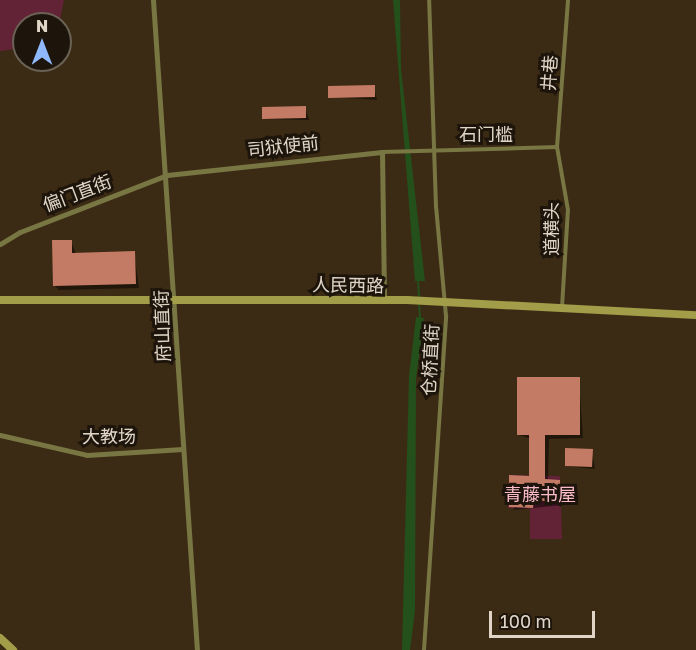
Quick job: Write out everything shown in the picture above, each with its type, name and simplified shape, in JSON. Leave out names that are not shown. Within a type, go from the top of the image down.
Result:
[{"type":"main road","name":"人民西路","points":[[0,300],[408,300],[561,310],[696,315]]},
{"type":"main road","points":[[0,638],[13,650]]},
{"type":"street","name":"府山直街","points":[[153,0],[177,299],[183,449],[197,650]]},
{"type":"street","name":"仓桥直街","points":[[424,650],[440,437],[446,316],[441,302],[437,147],[429,0]]},
{"type":"street","name":"井巷","points":[[557,147],[568,0]]},
{"type":"street","name":"石门槛","points":[[402,150],[437,147],[557,147]]},
{"type":"street","name":"道横头","points":[[557,147],[568,210],[561,310]]},
{"type":"street","name":"司狱使前","points":[[167,175],[402,150]]},
{"type":"street","points":[[382,152],[384,300]]},
{"type":"street","name":"偏门直街","points":[[0,244],[20,232],[167,175]]},
{"type":"street","name":"大教场","points":[[0,435],[87,455],[183,449]]},
{"type":"green space","points":[[0,0],[64,0],[62,12],[12,12],[12,50],[0,51]]},
{"type":"green space","name":"青藤书屋","points":[[509,475],[560,476],[562,539],[530,539],[530,509],[508,508]]},
{"type":"shaded area","points":[[393,0],[400,0],[401,69],[425,281],[415,281]]},
{"type":"shaded area","points":[[416,317],[424,318],[416,379],[415,611],[410,650],[402,650],[409,376]]},
{"type":"building","points":[[375,85],[375,97],[328,98],[328,86]]},
{"type":"building","points":[[306,106],[306,118],[262,119],[262,107]]},
{"type":"building","points":[[52,240],[72,240],[72,253],[135,251],[136,284],[53,286]]},
{"type":"building","points":[[517,377],[580,377],[580,435],[545,435],[545,479],[560,480],[560,501],[534,501],[533,508],[509,507],[509,475],[529,476],[529,435],[517,435]],"holes":[[[516,485],[528,486],[527,498],[516,498]]]},
{"type":"building","points":[[565,448],[593,449],[592,467],[565,466]]},
{"type":"waterway","points":[[418,279],[419,297]]},
{"type":"waterway","points":[[419,303],[420,318]]},
{"type":"waterway","points":[[407,524],[408,572]]}]
